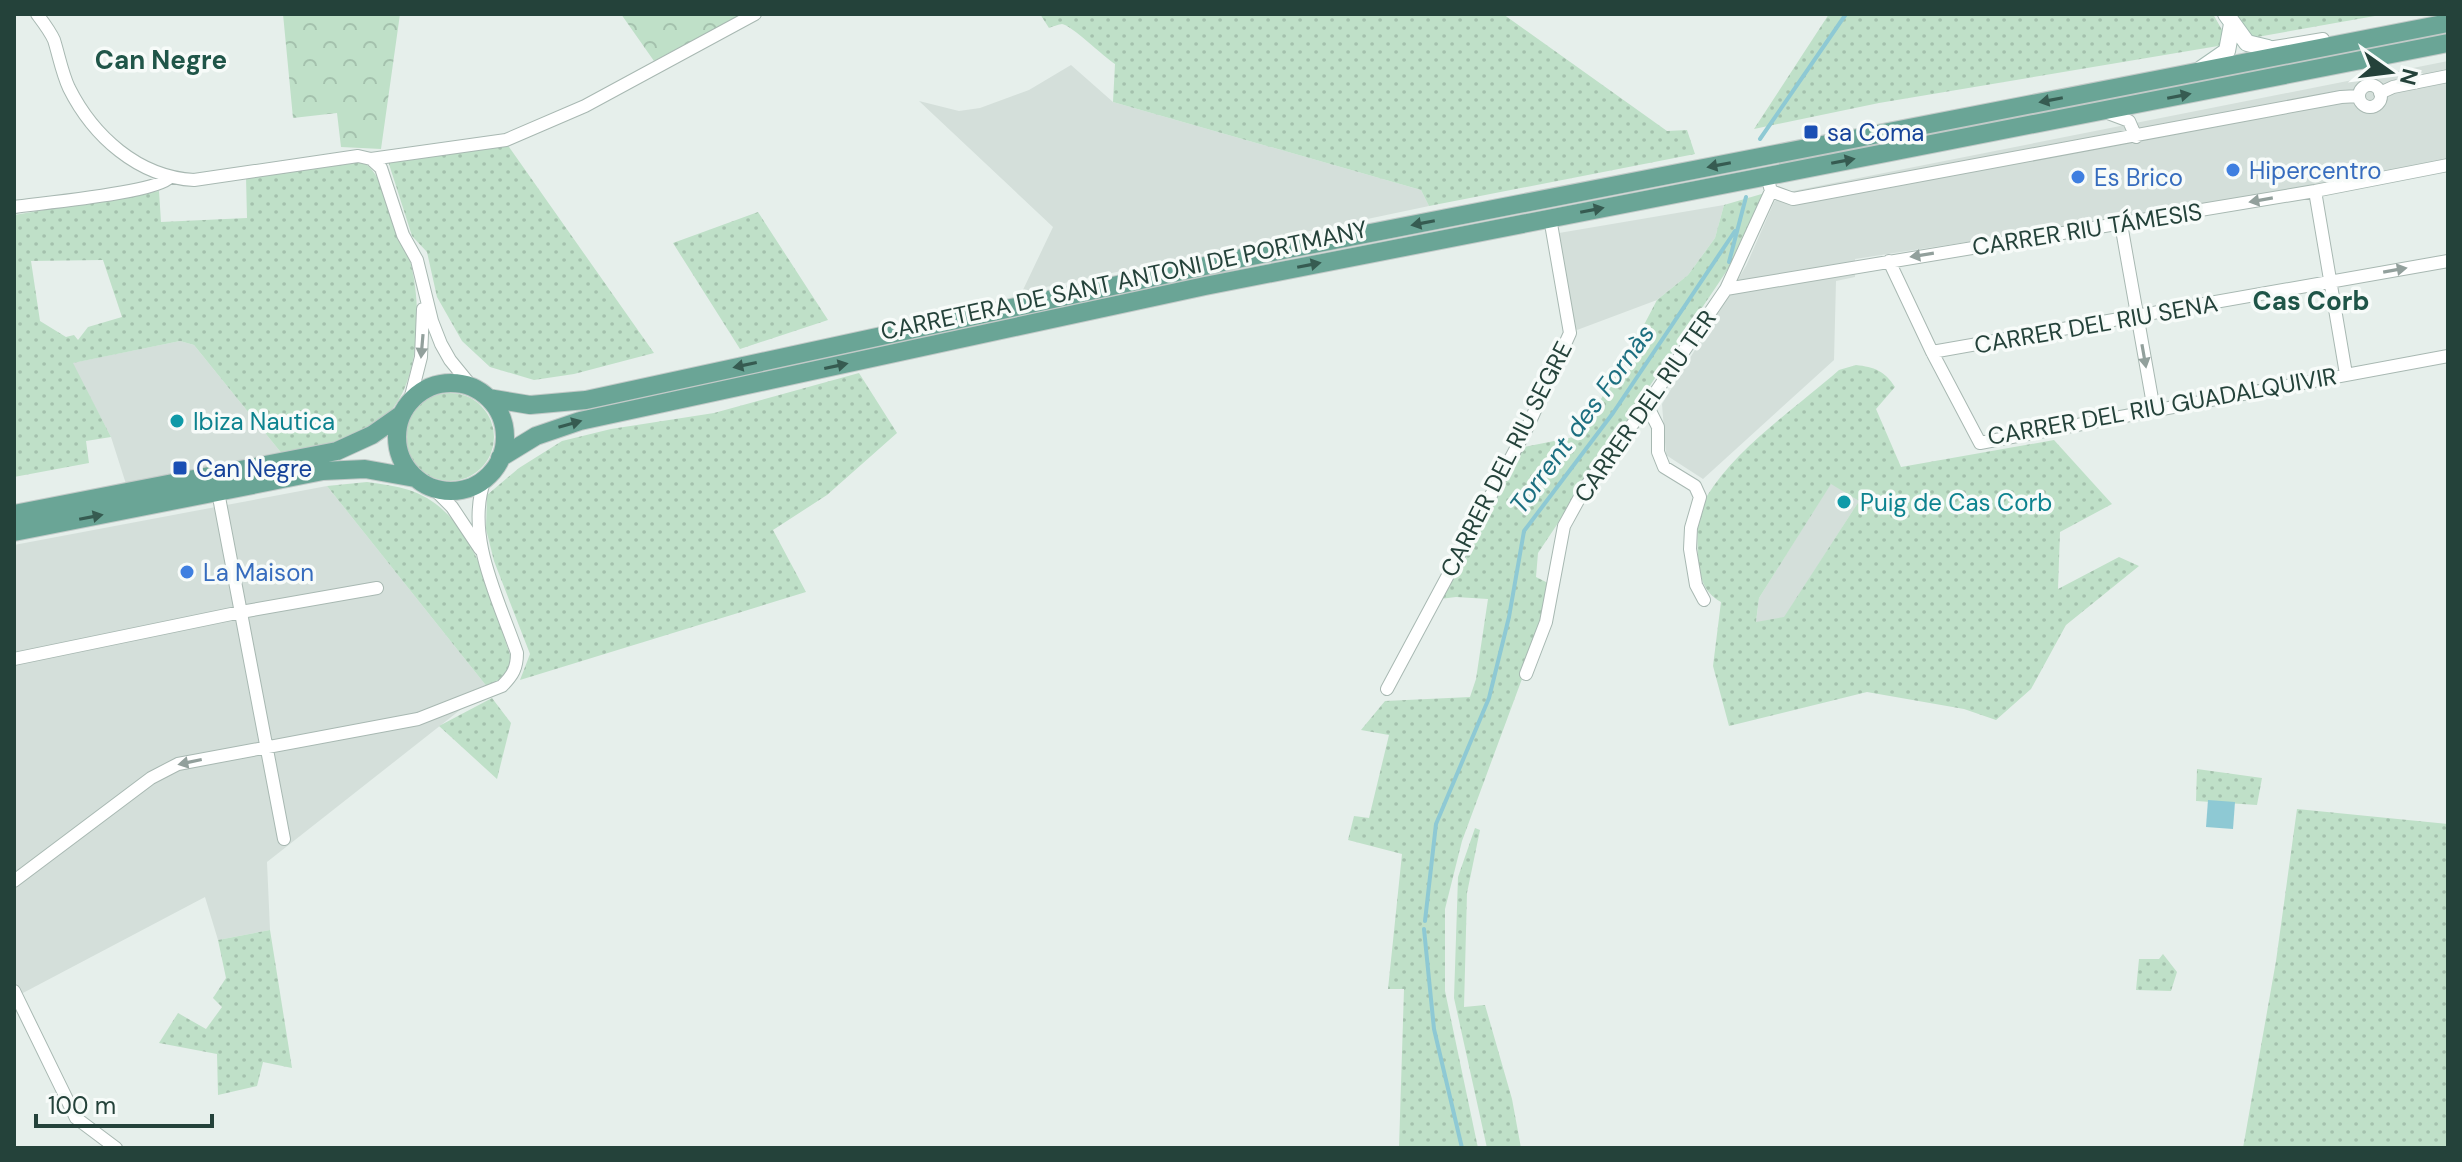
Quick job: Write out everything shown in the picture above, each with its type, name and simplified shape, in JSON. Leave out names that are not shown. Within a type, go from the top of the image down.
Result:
[{"type":"main road","name":"CARRETERA DE SANT ANTONI DE PORTMANY","points":[[488,398],[530,405],[586,400],[1120,283],[2448,23]]},
{"type":"main road","name":"CARRETERA DE SANT ANTONI DE PORTMANY","points":[[500,458],[536,436],[580,421],[1107,306],[1550,218],[1769,184],[2102,111],[2448,43]]},
{"type":"main road","points":[[14,514],[337,451],[372,435],[426,389],[444,383],[472,387],[488,398],[504,426],[500,458],[485,479],[460,490],[433,488],[415,478],[365,469],[339,469],[14,532]]},
{"type":"main road","points":[[406,407],[397,430],[398,448],[404,464],[415,478]]},
{"type":"street","points":[[37,14],[53,37],[69,88],[101,137],[131,160],[170,177],[194,180],[358,156],[371,159],[506,140],[585,106],[755,14]]},
{"type":"street","points":[[2229,19],[2247,43],[2268,48],[2326,38],[2366,39]]},
{"type":"street","points":[[2194,72],[2213,63],[2227,51],[2229,19]]},
{"type":"street","points":[[1769,184],[1793,199],[2359,96],[2367,86],[2374,86],[2380,93],[2393,87],[2448,76]]},
{"type":"street","points":[[2102,111],[2129,121],[2136,137]]},
{"type":"street","points":[[371,159],[381,168],[403,235],[417,260],[423,290],[441,344],[472,387]]},
{"type":"street","name":"CARRER RIU TÁMESIS","points":[[1726,289],[2315,191],[2448,165]]},
{"type":"street","points":[[14,207],[144,189],[166,182],[170,177]]},
{"type":"street","name":"CARRER DEL RIU TER","points":[[1526,674],[1546,622],[1564,526],[1586,486],[1647,405],[1726,289],[1769,184]]},
{"type":"street","points":[[2315,191],[2346,374]]},
{"type":"street","name":"CARRER DEL RIU SEGRE","points":[[1387,689],[1527,428],[1570,333],[1550,218]]},
{"type":"street","points":[[2121,224],[2154,410]]},
{"type":"street","name":"CARRER DEL RIU GUADALQUIVIR","points":[[1889,261],[1980,443],[2448,356]]},
{"type":"street","name":"CARRER DEL RIU SENA","points":[[1932,352],[2448,261]]},
{"type":"street","points":[[406,407],[421,357],[423,290]]},
{"type":"street","points":[[1647,405],[1658,427],[1658,452],[1664,467],[1695,486],[1700,497],[1691,528],[1690,549],[1696,585],[1704,600]]},
{"type":"street","points":[[14,881],[151,778],[178,764],[418,719],[502,686],[517,665],[517,653],[485,557],[478,514],[480,491],[485,479]]},
{"type":"street","points":[[433,488],[467,527],[485,557]]},
{"type":"street","points":[[218,492],[284,839]]},
{"type":"street","points":[[14,659],[241,612],[377,588]]},
{"type":"street","points":[[14,991],[76,1118],[116,1148]]},
{"type":"shaded area","points":[[2448,61],[2448,160],[2242,200],[1855,259],[1855,277],[1836,281],[1834,360],[1703,479],[1666,455],[1662,404],[1746,266],[1774,202],[1783,193]]},
{"type":"shaded area","points":[[1071,65],[1113,102],[1421,190],[1429,206],[1022,292],[1053,227],[919,101],[959,111],[980,108],[1029,90]]},
{"type":"shaded area","points":[[1724,205],[1715,238],[1688,275],[1657,300],[1577,330],[1571,323],[1555,240],[1559,233]]},
{"type":"shaded area","points":[[180,341],[194,345],[283,455],[126,484],[111,437],[72,363]]},
{"type":"shaded area","points":[[1831,483],[1859,501],[1784,618],[1756,623],[1759,598]]},
{"type":"shaded area","points":[[327,486],[488,688],[267,862],[270,930],[218,940],[205,897],[21,994],[14,985],[14,545]]},
{"type":"green space","points":[[283,14],[400,14],[381,149],[341,147],[337,113],[293,118]]},
{"type":"green space","points":[[621,14],[742,14],[654,61]]},
{"type":"green space","points":[[1040,14],[1503,14],[1667,131],[1687,130],[1695,154],[1429,206],[1421,190],[1113,102],[1115,64],[1066,25],[1049,28]]},
{"type":"green space","points":[[1829,14],[2213,14],[2230,44],[1879,103],[1754,129]]},
{"type":"green space","points":[[2231,14],[2386,14],[2246,39]]},
{"type":"green space","points":[[507,144],[654,353],[574,374],[534,380],[490,367],[462,341],[437,297],[427,252],[412,236],[388,161]]},
{"type":"green space","points":[[359,160],[377,176],[408,256],[416,298],[413,361],[400,398],[389,413],[353,436],[283,455],[194,345],[180,341],[73,363],[111,437],[86,441],[89,463],[14,477],[14,215],[159,191],[161,222],[247,218],[246,177]],"holes":[[[103,260],[122,317],[88,327],[78,340],[74,335],[66,337],[40,321],[31,261]]]},
{"type":"green space","points":[[1765,193],[1732,263],[1538,553],[1536,577],[1548,583],[1543,622],[1462,841],[1445,909],[1445,991],[1478,1148],[1399,1148],[1404,989],[1388,989],[1402,854],[1348,840],[1354,816],[1369,818],[1389,735],[1361,730],[1385,701],[1470,697],[1476,679],[1488,599],[1440,599],[1524,447],[1579,436],[1657,300],[1688,275],[1715,238],[1724,205]]},
{"type":"green space","points":[[758,212],[828,320],[740,349],[673,243]]},
{"type":"green space","points":[[1856,365],[1874,369],[1895,387],[1876,409],[1901,467],[2054,440],[2112,504],[2060,532],[2058,589],[2119,557],[2139,566],[2066,625],[2031,689],[1996,720],[1964,709],[1867,692],[1729,726],[1713,666],[1721,602],[1706,588],[1699,563],[1701,510],[1707,496],[1734,461],[1839,370]],"holes":[[[1831,484],[1859,501],[1784,617],[1756,622],[1759,598]]]},
{"type":"green space","points":[[859,373],[897,433],[827,495],[773,530],[806,592],[520,680],[530,654],[494,561],[486,529],[487,495],[519,468],[562,441],[611,429],[714,413]]},
{"type":"green space","points":[[450,393],[475,400],[487,412],[494,437],[487,462],[475,474],[450,481],[425,474],[413,462],[406,437],[413,412],[425,400]]},
{"type":"green space","points":[[367,482],[409,490],[432,501],[450,517],[465,537],[488,585],[511,658],[507,672],[488,688],[327,486]]},
{"type":"green space","points":[[492,698],[511,723],[497,779],[439,726]]},
{"type":"green space","points":[[2197,769],[2262,778],[2257,805],[2196,801]]},
{"type":"green space","points":[[2297,809],[2448,824],[2448,1148],[2243,1148],[2276,961]]},
{"type":"green space","points":[[1475,828],[1480,830],[1467,893],[1464,1007],[1485,1005],[1512,1099],[1521,1148],[1487,1148],[1454,998],[1458,877]]},
{"type":"green space","points":[[270,930],[292,1068],[263,1062],[257,1086],[218,1095],[217,1054],[159,1043],[178,1013],[206,1029],[222,1007],[213,998],[226,978],[218,940]]},
{"type":"green space","points":[[2163,954],[2177,972],[2171,991],[2136,990],[2139,959],[2159,959]]},
{"type":"water","points":[[2208,800],[2235,802],[2233,829],[2206,827]]},
{"type":"waterway","name":"Torrent des Fornàs","points":[[1760,139],[1846,14]]},
{"type":"waterway","name":"Torrent des Fornàs","points":[[1729,262],[1746,197]]},
{"type":"waterway","name":"Torrent des Fornàs","points":[[1425,921],[1436,824],[1489,698],[1509,617],[1524,531],[1613,413],[1735,231]]},
{"type":"waterway","name":"Torrent des Fornàs","points":[[1424,929],[1434,1029],[1462,1148]]},
{"type":"place","name":"sa Coma","points":[[1811,132]]},
{"type":"place","name":"Hipercentro","points":[[2233,170]]},
{"type":"place","name":"Es Brico","points":[[2078,177]]},
{"type":"place","name":"Ibiza Nautica","points":[[177,421]]},
{"type":"place","name":"Can Negre","points":[[180,468]]},
{"type":"place","name":"Puig de Cas Corb","points":[[1844,502]]},
{"type":"place","name":"La Maison","points":[[187,572]]},
{"type":"district","name":"Can Negre","points":[[161,60]]},
{"type":"district","name":"Cas Corb","points":[[2311,301]]}]
